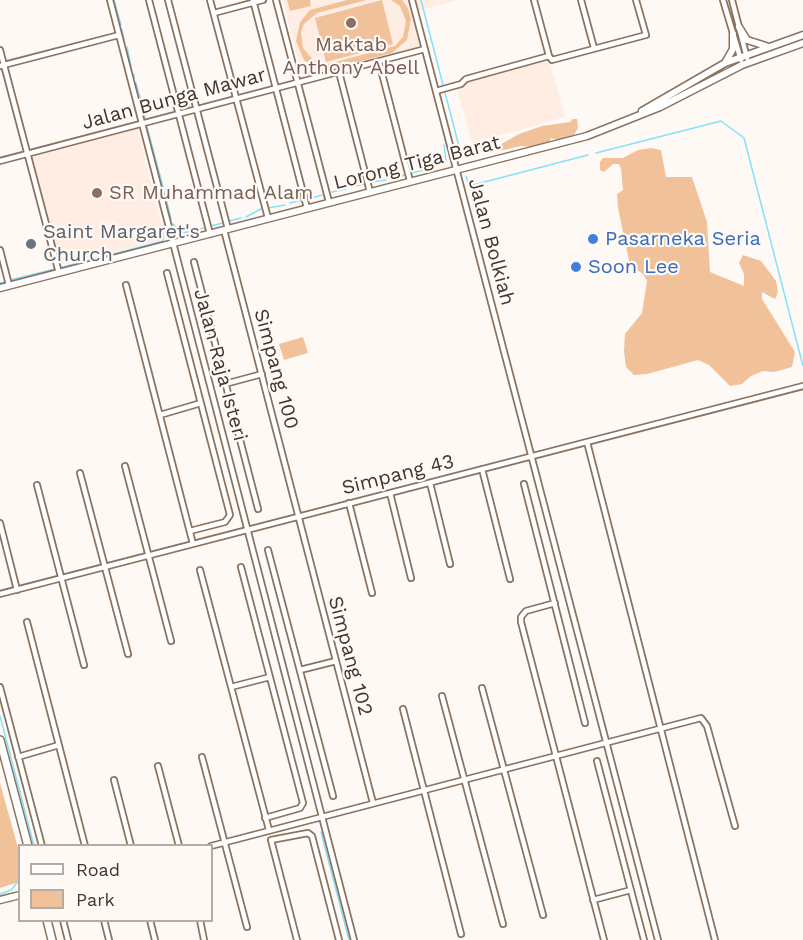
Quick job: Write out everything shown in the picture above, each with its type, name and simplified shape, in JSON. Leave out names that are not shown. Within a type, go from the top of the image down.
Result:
[{"type":"main road","points":[[739,27],[747,39],[767,46]]},
{"type":"main road","points":[[725,63],[733,50],[733,34]]},
{"type":"main road","points":[[631,118],[666,95],[725,63],[767,46],[803,35]]},
{"type":"main road","points":[[631,118],[745,64],[803,43]]},
{"type":"main road","name":"Lorong Tiga Barat","points":[[0,288],[587,136],[631,118]]},
{"type":"main road","points":[[0,740],[27,844]]},
{"type":"main road","points":[[0,900],[18,896]]},
{"type":"main road","points":[[47,922],[52,940]]},
{"type":"street","name":"Jalan Raja Isteri","points":[[110,0],[354,940]]},
{"type":"street","points":[[149,0],[210,234]]},
{"type":"street","name":"Simpang 100","points":[[168,0],[299,516]]},
{"type":"street","points":[[210,0],[268,218]]},
{"type":"street","points":[[214,13],[263,0]]},
{"type":"street","points":[[276,0],[329,202]]},
{"type":"street","name":"Jalan Bolkiah","points":[[412,0],[425,49],[441,90],[457,170],[658,940]]},
{"type":"street","points":[[534,0],[552,60],[646,34],[636,0]]},
{"type":"street","points":[[581,0],[594,48]]},
{"type":"street","points":[[723,0],[733,34],[743,55]]},
{"type":"street","points":[[732,0],[745,64]]},
{"type":"street","points":[[254,1],[307,208]]},
{"type":"street","points":[[2,66],[119,35]]},
{"type":"street","name":"Jalan Bunga Mawar","points":[[0,161],[425,49]]},
{"type":"street","points":[[0,50],[2,66],[59,273]]},
{"type":"street","points":[[441,90],[461,84],[466,78],[549,56]]},
{"type":"street","points":[[379,62],[410,181]]},
{"type":"street","points":[[339,72],[370,192]]},
{"type":"street","points":[[0,250],[9,285]]},
{"type":"street","points":[[194,262],[258,509]]},
{"type":"street","points":[[166,273],[230,515],[225,522],[190,531]]},
{"type":"street","points":[[126,285],[193,544]]},
{"type":"street","points":[[225,384],[262,374]]},
{"type":"street","name":"Simpang 43","points":[[0,594],[803,386]]},
{"type":"street","points":[[160,415],[201,403]]},
{"type":"street","points":[[586,442],[715,940]]},
{"type":"street","points":[[125,466],[171,641]]},
{"type":"street","points":[[482,470],[510,579]]},
{"type":"street","points":[[80,473],[128,654]]},
{"type":"street","points":[[430,483],[450,564]]},
{"type":"street","points":[[524,484],[585,723]]},
{"type":"street","points":[[37,485],[84,665]]},
{"type":"street","points":[[390,493],[411,578]]},
{"type":"street","points":[[349,503],[372,594]]},
{"type":"street","name":"Simpang 102","points":[[299,516],[373,803]]},
{"type":"street","points":[[0,523],[17,590]]},
{"type":"street","points":[[268,550],[333,795]]},
{"type":"street","points":[[241,567],[303,803],[300,808],[265,818]]},
{"type":"street","points":[[200,570],[269,830]]},
{"type":"street","points":[[555,603],[526,611],[520,619],[604,940]]},
{"type":"street","points":[[27,622],[84,844]]},
{"type":"street","points":[[300,670],[336,661]]},
{"type":"street","points":[[231,687],[270,677]]},
{"type":"street","points":[[0,687],[41,844]]},
{"type":"street","points":[[482,688],[543,915]]},
{"type":"street","points":[[442,696],[503,924]]},
{"type":"street","points":[[403,709],[461,934]]},
{"type":"street","points":[[213,845],[697,719],[705,720],[735,826]]},
{"type":"street","points":[[18,757],[59,746]]},
{"type":"street","points":[[202,757],[247,927]]},
{"type":"street","points":[[597,761],[644,940]]},
{"type":"street","points":[[158,766],[178,844]]},
{"type":"street","points":[[114,780],[130,844]]},
{"type":"street","points":[[297,940],[271,840],[308,833],[312,835],[339,940]]},
{"type":"street","points":[[593,900],[631,890]]},
{"type":"street","points":[[63,922],[68,940]]},
{"type":"street","points":[[104,922],[109,940]]},
{"type":"street","points":[[150,922],[154,940]]},
{"type":"street","points":[[200,922],[204,940]]},
{"type":"shaded area","name":"Maktab Anthony Abell","points":[[283,0],[408,0],[419,49],[303,79]]},
{"type":"shaded area","name":"Maktab Anthony Abell","points":[[414,0],[458,0],[417,11]]},
{"type":"shaded area","points":[[545,60],[550,63],[565,117],[472,143],[457,88],[469,85],[468,80]]},
{"type":"shaded area","name":"SR Muhammad Alam","points":[[137,127],[163,232],[161,240],[60,265],[31,155]]},
{"type":"green space","points":[[287,0],[310,0],[311,6],[290,11]]},
{"type":"green space","points":[[347,0],[367,0],[317,13],[304,24],[301,32],[303,48],[313,60],[328,64],[395,46],[403,37],[406,21],[400,6],[391,0],[402,0],[408,8],[411,19],[407,40],[392,53],[331,69],[312,66],[304,60],[296,41],[300,22],[310,10]]},
{"type":"green space","points":[[382,0],[393,44],[326,62],[315,18]]},
{"type":"green space","points":[[577,119],[578,128],[574,135],[558,140],[551,138],[549,143],[535,147],[521,146],[499,151],[496,147],[519,134],[542,126],[570,122]]},
{"type":"green space","points":[[651,148],[661,150],[666,177],[692,177],[707,222],[710,272],[744,286],[744,274],[739,263],[743,255],[761,261],[776,281],[778,292],[775,299],[762,292],[762,299],[795,352],[792,367],[774,372],[763,371],[751,376],[742,384],[730,386],[709,365],[698,360],[647,374],[634,375],[626,367],[625,334],[642,313],[647,281],[643,274],[630,265],[618,208],[617,194],[623,190],[621,169],[619,164],[613,164],[604,172],[600,170],[600,162],[603,158],[623,158],[638,150]]},
{"type":"green space","points":[[303,337],[308,353],[284,360],[279,344]]},
{"type":"green space","points":[[0,783],[18,848],[18,882],[0,888]]},
{"type":"waterway","points":[[114,0],[121,25]]},
{"type":"waterway","points":[[421,0],[462,158]]},
{"type":"waterway","points":[[122,30],[124,40]]},
{"type":"waterway","points":[[127,47],[131,66]]},
{"type":"waterway","points":[[136,83],[141,101]]},
{"type":"waterway","points":[[142,107],[145,117]]},
{"type":"waterway","points":[[596,153],[721,121],[744,138],[803,366]]},
{"type":"waterway","points":[[147,127],[165,194]]},
{"type":"waterway","points":[[430,168],[446,161],[444,145]]},
{"type":"waterway","points":[[466,176],[469,186],[588,155]]},
{"type":"waterway","points":[[411,173],[425,170]]},
{"type":"waterway","points":[[390,178],[405,175]]},
{"type":"waterway","points":[[370,182],[386,180]]},
{"type":"waterway","points":[[351,187],[365,184]]},
{"type":"waterway","points":[[332,192],[346,189]]},
{"type":"waterway","points":[[308,199],[322,195]]},
{"type":"waterway","points":[[166,199],[171,219]]},
{"type":"waterway","points":[[290,203],[302,200]]},
{"type":"waterway","points":[[268,208],[285,205]]},
{"type":"waterway","points":[[246,217],[261,209]]},
{"type":"waterway","points":[[229,221],[241,218]]},
{"type":"waterway","points":[[211,226],[223,223]]},
{"type":"waterway","points":[[173,224],[182,233],[204,228]]},
{"type":"waterway","points":[[59,268],[163,241],[163,226]]},
{"type":"waterway","points":[[10,280],[55,269]]},
{"type":"waterway","points":[[0,283],[5,282]]},
{"type":"waterway","points":[[0,716],[33,844]]},
{"type":"waterway","points":[[321,832],[349,940]]},
{"type":"waterway","points":[[0,894],[11,890],[18,881]]},
{"type":"place","name":"Maktab Anthony Abell","points":[[351,23]]},
{"type":"place","name":"SR Muhammad Alam","points":[[97,193]]},
{"type":"place","name":"Pasarneka Seria","points":[[593,239]]},
{"type":"place","name":"Saint Margaret's Church","points":[[31,244]]},
{"type":"place","name":"Soon Lee","points":[[576,267]]}]
